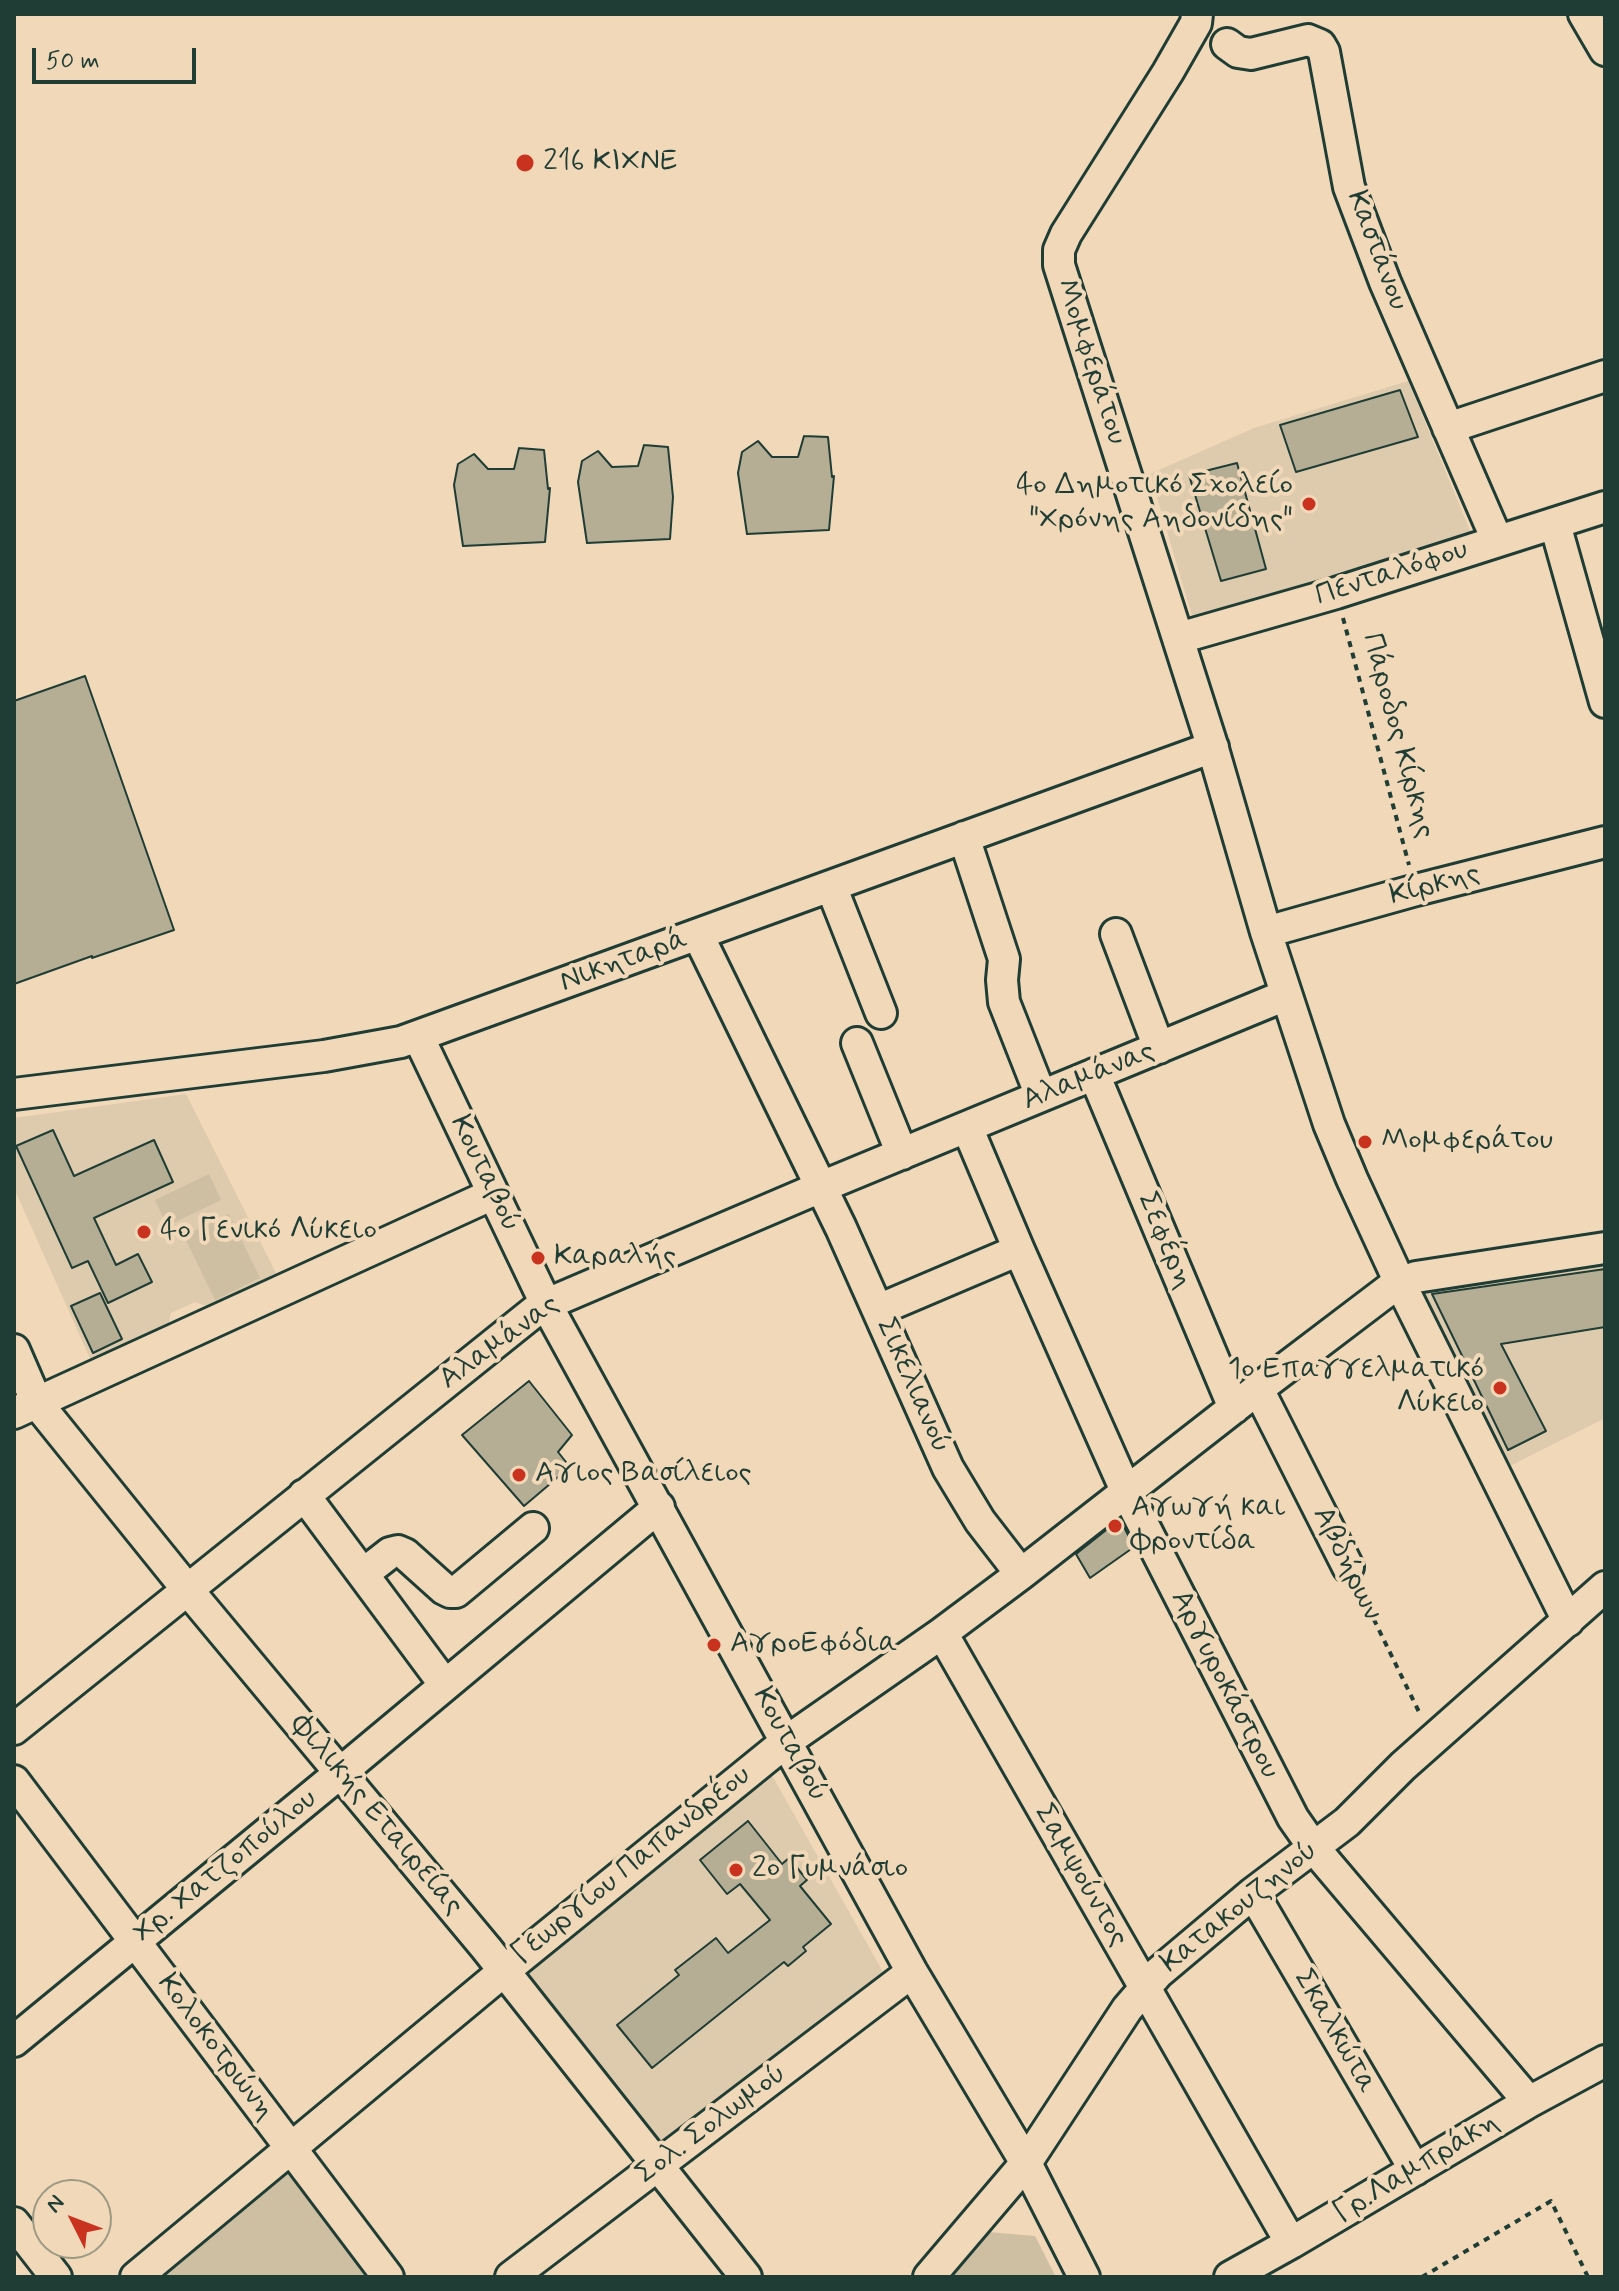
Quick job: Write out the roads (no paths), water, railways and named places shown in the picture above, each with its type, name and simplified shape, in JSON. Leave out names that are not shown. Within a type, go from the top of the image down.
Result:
[{"type":"street","name":"Μομφεράτου","points":[[1197,14],[1196,23],[1168,72],[1066,234],[1059,250],[1059,265],[1179,638],[1266,932],[1329,1124],[1400,1283],[1568,1621]]},
{"type":"street","points":[[1584,14],[1605,50]]},
{"type":"street","name":"Καστάνου","points":[[1227,44],[1238,52],[1251,54],[1308,40],[1320,45],[1324,52],[1349,187],[1385,282],[1497,540]]},
{"type":"street","points":[[1448,428],[1605,376]]},
{"type":"street","name":"Πενταλόφου","points":[[1179,638],[1336,593],[1605,507]]},
{"type":"street","points":[[1555,524],[1605,702]]},
{"type":"street","name":"Νικηταρά","points":[[14,1094],[324,1056],[388,1045],[1213,747]]},
{"type":"street","points":[[964,837],[1004,959],[1004,1002],[1041,1096]]},
{"type":"street","name":"Κίρκης","points":[[1266,932],[1605,842]]},
{"type":"street","points":[[831,886],[881,1013]]},
{"type":"street","points":[[1116,934],[1159,1048]]},
{"type":"street","name":"Σικελιανού","points":[[698,935],[821,1187],[948,1468],[980,1521],[1021,1574]]},
{"type":"street","name":"Αλαμάνας","points":[[14,1729],[546,1304],[1286,995]]},
{"type":"street","name":"Κουταβού","points":[[418,1036],[546,1304],[912,1972],[1026,2163],[1084,2277]]},
{"type":"street","points":[[857,1043],[902,1154]]},
{"type":"street","name":"Σεφέρη","points":[[1094,1074],[1234,1408]]},
{"type":"street","name":"Αργυροκάστρου","points":[[967,1127],[1127,1493],[1280,1796],[1314,1848],[1529,2102]]},
{"type":"street","points":[[25,1408],[493,1194]]},
{"type":"street","name":"Γεωργίου Παπανδρέου","points":[[136,2277],[787,1741],[1021,1574],[1258,1389],[1400,1283],[1416,1277],[1605,1248]]},
{"type":"street","points":[[878,1310],[1019,1250]]},
{"type":"street","name":"Φιλικής Εταιρείας","points":[[14,1350],[25,1408],[187,1589],[340,1773],[504,1971],[746,2277]]},
{"type":"street","name":"Αβδήρων","points":[[1258,1389],[1348,1567]]},
{"type":"street","points":[[304,1495],[445,1685]]},
{"type":"street","name":"Χρ. Χατζοπούλου","points":[[14,2041],[659,1507]]},
{"type":"street","points":[[363,1574],[390,1553],[398,1551],[444,1589],[456,1592],[533,1528]]},
{"type":"street","name":"Κατακουζηνού","points":[[929,2277],[1026,2163],[1127,2009],[1177,1955],[1356,1815],[1403,1766],[1605,1587]]},
{"type":"street","name":"Σαμψούντος","points":[[942,1633],[1291,2243]]},
{"type":"street","name":"Κολοκοτρώνη","points":[[14,1781],[388,2277]]},
{"type":"street","name":"Σκαλκώτα","points":[[1253,1893],[1415,2170]]},
{"type":"street","name":"Σολ. Σολωμού","points":[[511,2277],[912,1972]]},
{"type":"street","name":"Γρ.Λαμπράκη","points":[[1230,2277],[1529,2102],[1603,2067]]},
{"type":"street","points":[[14,2223],[56,2277]]},
{"type":"place","name":"216 ΚΙΧΝΕ","points":[[525,163]]},
{"type":"place","name":"4ο Δημοτικό Σχολείο \"Χρόνης Αηδονίδης\"","points":[[1309,504]]},
{"type":"place","name":"Μομφεράτου","points":[[1365,1142]]},
{"type":"place","name":"4ο Γενικό Λύκειο","points":[[144,1232]]},
{"type":"place","name":"Καραλής","points":[[538,1258]]},
{"type":"place","name":"1ο Επαγγελματικό Λύκειο","points":[[1500,1388]]},
{"type":"place","name":"Αγιος Βασίλειος","points":[[519,1475]]},
{"type":"place","name":"Αγωγή και Φροντίδα","points":[[1115,1526]]},
{"type":"place","name":"ΑγροΕφόδια","points":[[714,1645]]},
{"type":"place","name":"2ο Γυμνάσιο","points":[[736,1870]]}]
